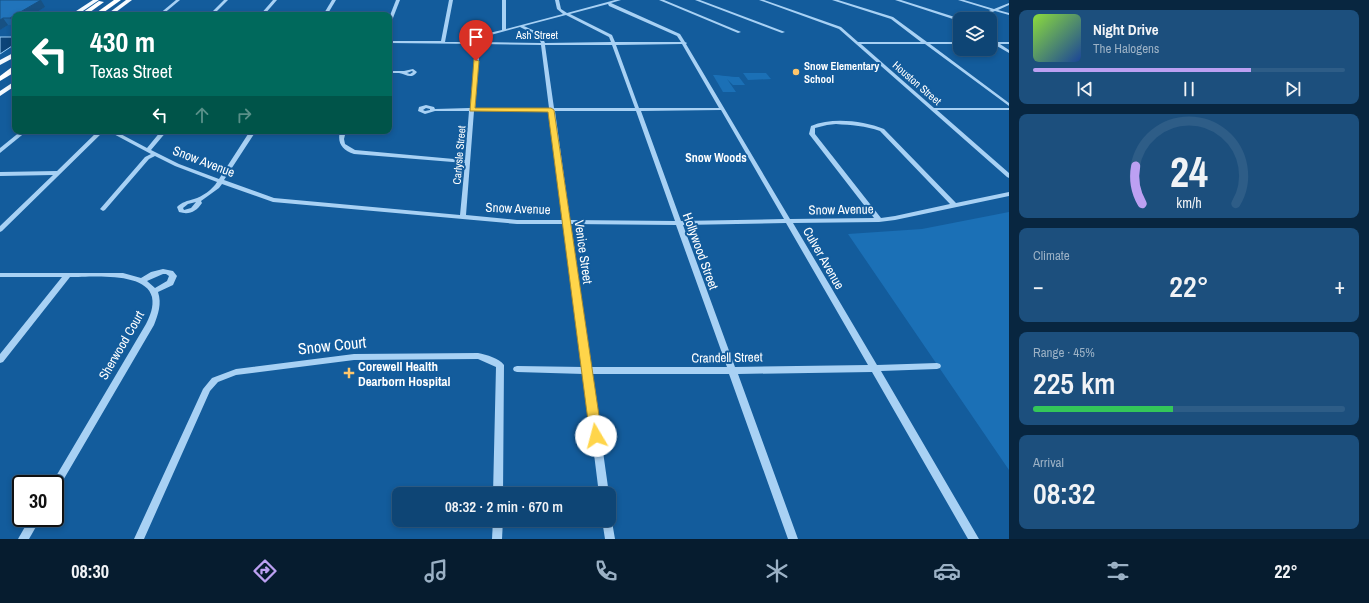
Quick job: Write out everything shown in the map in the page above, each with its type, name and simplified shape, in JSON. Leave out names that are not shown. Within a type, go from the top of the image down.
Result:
[{"type":"highway","points":[[86,12],[104,0]]},
{"type":"highway","points":[[91,12],[109,0]]},
{"type":"highway","points":[[100,12],[118,0]]},
{"type":"highway","points":[[0,74],[12,66]]},
{"type":"highway","points":[[0,79],[12,71]]},
{"type":"main road","points":[[78,12],[96,0]]},
{"type":"main road","points":[[113,12],[129,0]]},
{"type":"main road","points":[[0,63],[12,56]]},
{"type":"main road","points":[[0,94],[12,85]]},
{"type":"street","points":[[164,12],[178,0]]},
{"type":"street","points":[[214,12],[226,0]]},
{"type":"street","points":[[265,12],[275,0]]},
{"type":"street","points":[[327,12],[334,0]]},
{"type":"street","points":[[392,15],[398,0]]},
{"type":"street","points":[[443,42],[451,0]]},
{"type":"street","points":[[504,0],[504,30]]},
{"type":"street","name":"Hollywood Street","points":[[557,0],[559,9],[610,34],[614,43],[793,539]]},
{"type":"street","points":[[477,43],[478,39],[482,36],[619,0]]},
{"type":"street","points":[[661,0],[739,32]]},
{"type":"street","points":[[697,0],[782,32]]},
{"type":"street","name":"Houston Street","points":[[761,0],[839,27],[1009,176]]},
{"type":"street","points":[[834,0],[892,18],[1009,105]]},
{"type":"street","points":[[897,0],[953,18]]},
{"type":"street","points":[[960,0],[1009,14]]},
{"type":"street","name":"Culver Avenue","points":[[610,2],[612,5],[676,33],[685,43],[974,539]]},
{"type":"street","points":[[989,12],[1009,4]]},
{"type":"street","points":[[521,26],[540,35],[543,44]]},
{"type":"street","name":"Ash Street","points":[[392,42],[543,44],[685,43]]},
{"type":"street","points":[[997,42],[1009,43]]},
{"type":"street","name":"Carlysle Street","points":[[463,217],[477,43]]},
{"type":"street","points":[[858,43],[953,43]]},
{"type":"street","name":"Venice Street","points":[[543,44],[586,371],[603,487]]},
{"type":"street","points":[[997,45],[1009,52]]},
{"type":"street","points":[[392,72],[404,72]]},
{"type":"street","points":[[433,110],[723,109]]},
{"type":"street","points":[[932,109],[1009,109]]},
{"type":"street","points":[[879,220],[812,134],[812,129],[816,125],[860,124],[882,130],[955,206]]},
{"type":"street","points":[[0,152],[21,134]]},
{"type":"street","points":[[0,230],[98,134]]},
{"type":"street","name":"Snow Avenue","points":[[117,134],[177,165],[258,196],[273,200],[517,222],[879,220],[1009,194]]},
{"type":"street","points":[[148,150],[161,134]]},
{"type":"street","points":[[198,200],[217,188],[251,134]]},
{"type":"street","points":[[342,134],[340,139],[341,144],[345,148],[354,152],[468,162]]},
{"type":"street","points":[[103,209],[147,158],[155,154]]},
{"type":"street","points":[[0,174],[57,173]]},
{"type":"street","points":[[0,275],[123,275],[142,280],[150,285],[154,292],[170,283],[173,276],[169,272],[159,272],[142,280]]},
{"type":"street","points":[[0,360],[68,275]]},
{"type":"street","name":"Sherwood Court","points":[[61,475],[150,325],[157,307],[157,299],[154,292]]},
{"type":"street","name":"Snow Court","points":[[140,539],[207,389],[215,380],[236,372],[354,357],[478,356],[488,358],[500,365],[498,487]]},
{"type":"street","name":"Crandell Street","points":[[517,369],[586,371],[732,370],[937,366]]},
{"type":"street","points":[[24,539],[31,527]]},
{"type":"street","points":[[497,539],[498,527]]},
{"type":"street","points":[[608,527],[610,539]]},
{"type":"shaded area","points":[[0,37],[12,37],[12,46],[0,54]]},
{"type":"shaded area","points":[[743,73],[766,73],[771,79],[748,80]]},
{"type":"shaded area","points":[[713,75],[739,77],[745,85],[733,85],[727,79],[736,92],[723,92]]},
{"type":"shaded area","points":[[1009,212],[1009,470],[848,234],[922,229]]},
{"type":"building","points":[[0,0],[41,0],[20,12],[12,12],[12,17],[10,18],[3,18],[0,20]]},
{"type":"place","name":"Snow Elementary School","points":[[796,72]]},
{"type":"place","name":"Corewell Health Dearborn Hospital","points":[[349,373]]},
{"type":"district","name":"Snow Woods","points":[[716,158]]},
{"type":"route","points":[[476,61],[472,110],[551,110],[596,436]]}]
